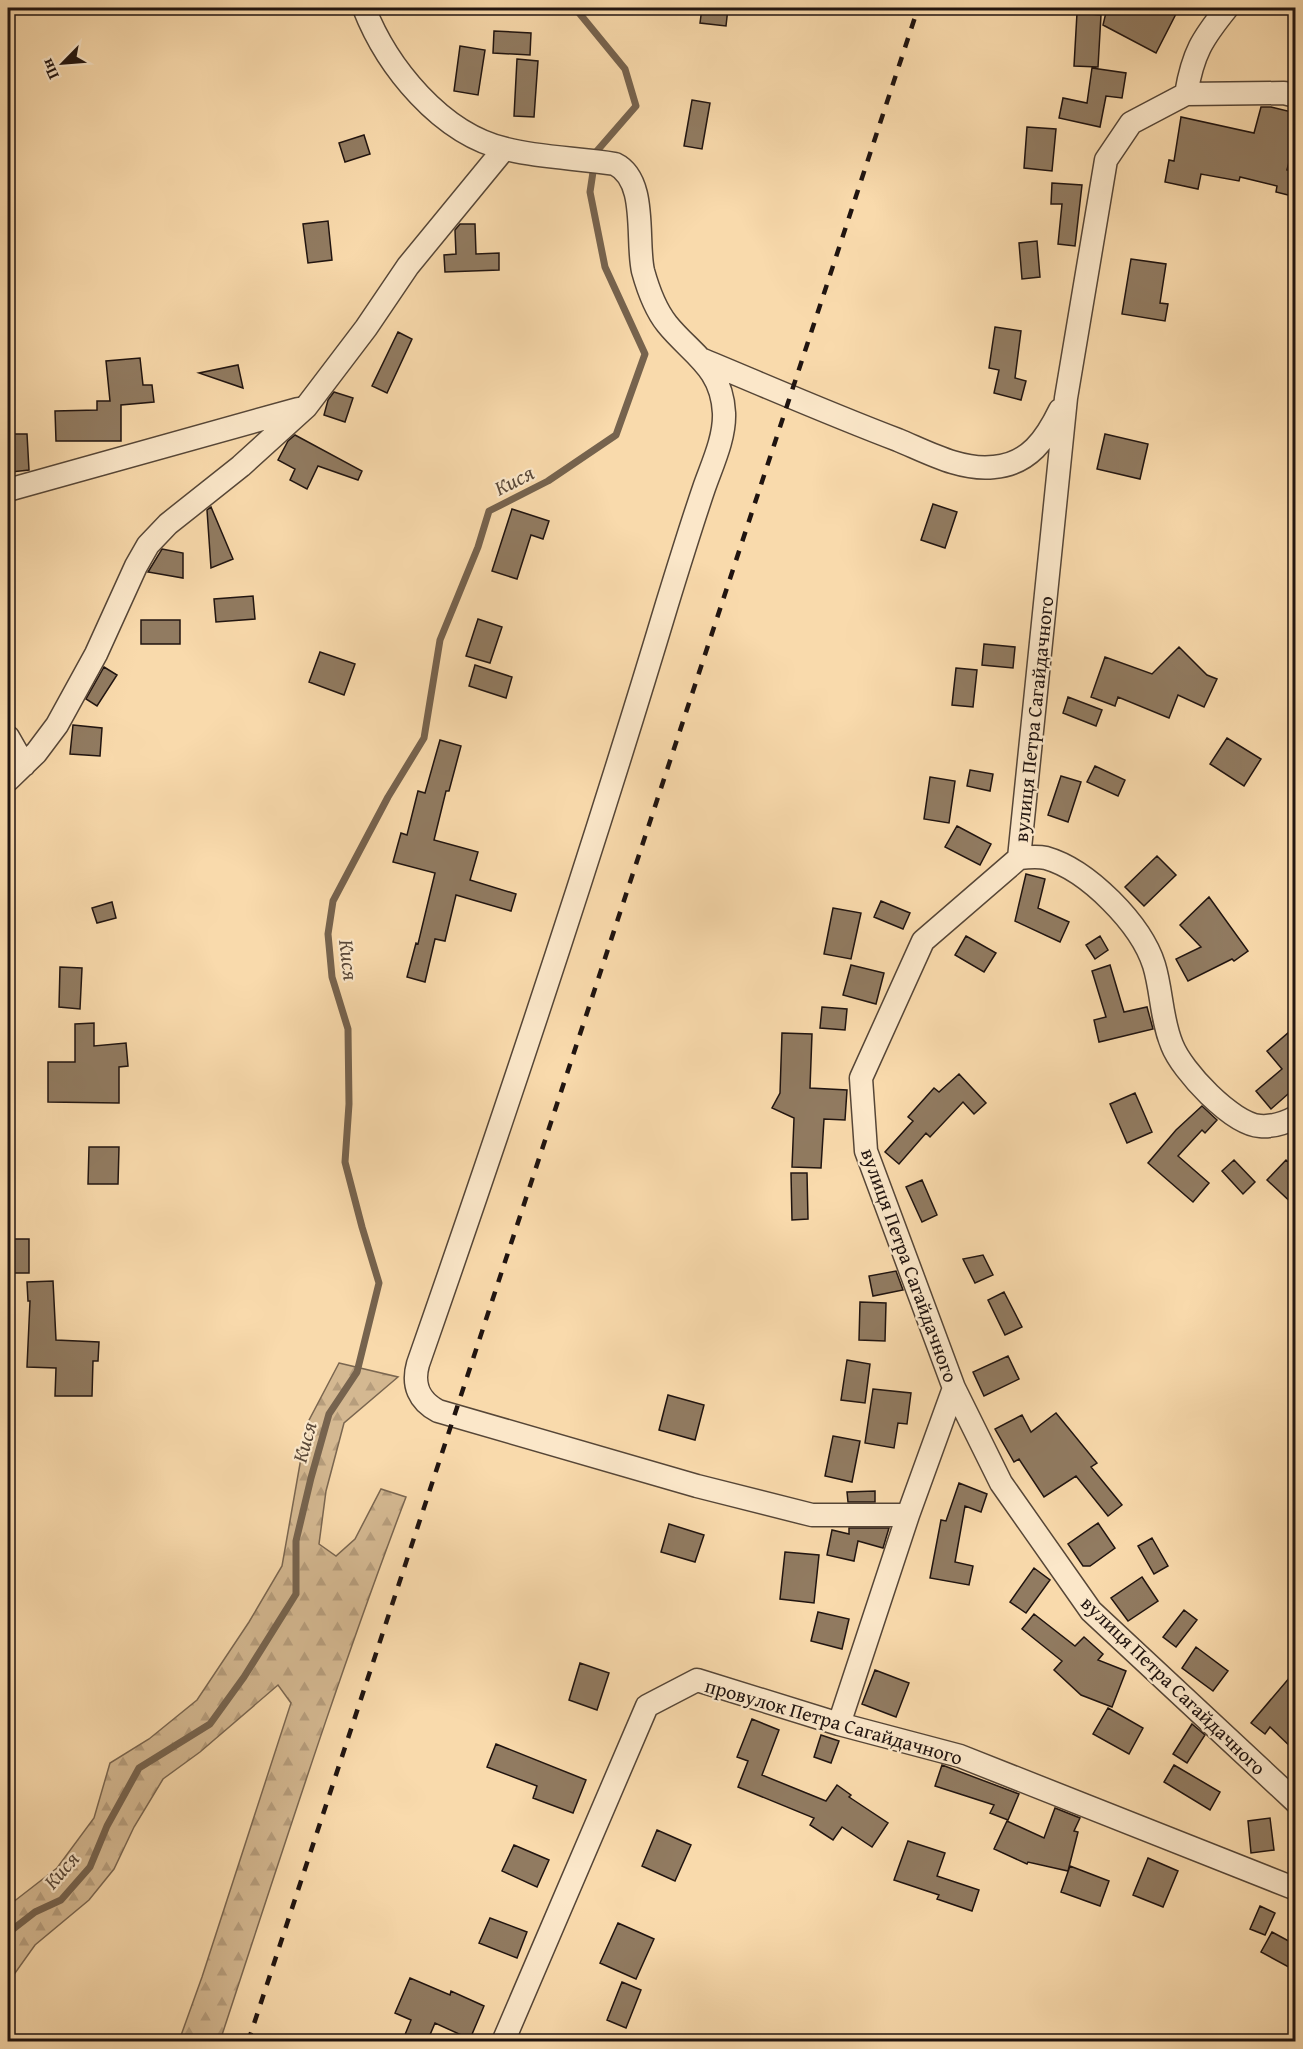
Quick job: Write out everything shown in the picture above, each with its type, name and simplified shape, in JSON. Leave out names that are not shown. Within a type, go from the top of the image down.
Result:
[{"type":"street","points":[[364,8],[382,45],[397,68],[424,100],[452,123],[504,149],[615,164],[625,170],[634,185],[641,261],[650,293],[658,312],[668,326],[703,360],[711,373],[723,403],[724,422],[552,972],[453,1268],[418,1364],[415,1384],[423,1400],[438,1411],[726,1494],[812,1515],[908,1515]]},
{"type":"street","points":[[1186,94],[1197,48],[1227,8]]},
{"type":"street","name":"вулиця Петра Сагайдачного","points":[[1296,96],[1284,93],[1186,94],[1131,123],[1106,160],[1066,398],[1019,858],[923,941],[861,1078],[866,1151],[954,1388],[1000,1483],[1091,1611],[1296,1802]]},
{"type":"street","points":[[16,772],[36,753],[57,725],[96,654],[136,566],[153,538],[190,504],[241,466],[306,407],[366,328],[408,266],[504,149]]},
{"type":"street","points":[[703,360],[945,459],[975,467],[1006,465],[1030,453],[1048,433],[1066,398]]},
{"type":"street","points":[[8,490],[306,407]]},
{"type":"street","points":[[8,736],[16,772]]},
{"type":"street","points":[[1019,858],[1046,858],[1069,868],[1107,897],[1133,924],[1145,943],[1154,965],[1164,1022],[1172,1047],[1184,1068],[1198,1084],[1228,1110],[1252,1125],[1272,1126],[1296,1117]]},
{"type":"street","points":[[839,1724],[908,1515],[954,1388]]},
{"type":"street","name":"провулок Петра Сагайдачного","points":[[503,2042],[648,1706],[697,1680],[839,1724],[960,1756],[1296,1889]]},
{"type":"green space","points":[[339,1363],[398,1377],[344,1423],[326,1491],[319,1544],[336,1556],[355,1539],[381,1489],[406,1497],[333,1700],[220,2041],[179,2041],[291,1703],[278,1685],[200,1752],[163,1779],[134,1827],[114,1869],[89,1900],[35,1945],[8,1983],[8,1906],[57,1868],[94,1818],[110,1763],[149,1739],[197,1700],[249,1622],[282,1566],[307,1424]]},
{"type":"building","points":[[702,8],[728,8],[726,26],[700,23]]},
{"type":"building","points":[[1107,8],[1179,8],[1156,53],[1103,25]]},
{"type":"building","points":[[1077,13],[1101,15],[1098,67],[1074,66]]},
{"type":"building","points":[[494,31],[531,33],[530,55],[493,53]]},
{"type":"building","points":[[460,46],[485,50],[478,95],[454,91]]},
{"type":"building","points":[[517,59],[538,61],[534,117],[514,116]]},
{"type":"building","points":[[1092,68],[1126,73],[1122,98],[1106,96],[1100,127],[1059,118],[1063,98],[1087,103]]},
{"type":"building","points":[[692,100],[710,103],[702,149],[684,146]]},
{"type":"building","points":[[1261,107],[1296,113],[1296,135],[1287,170],[1296,172],[1296,197],[1276,192],[1277,186],[1240,177],[1239,181],[1201,174],[1198,189],[1165,182],[1169,160],[1174,161],[1181,117],[1254,133]]},
{"type":"building","points":[[1027,127],[1056,129],[1052,171],[1024,168]]},
{"type":"building","points":[[364,135],[370,154],[345,162],[339,143]]},
{"type":"building","points":[[1052,183],[1082,185],[1075,246],[1058,244],[1062,204],[1051,204]]},
{"type":"building","points":[[328,221],[332,260],[308,263],[303,224]]},
{"type":"building","points":[[460,224],[475,224],[476,254],[499,253],[499,270],[445,272],[444,255],[456,254],[455,230]]},
{"type":"building","points":[[1037,241],[1040,277],[1022,279],[1019,243]]},
{"type":"building","points":[[1131,259],[1166,264],[1160,303],[1168,304],[1165,321],[1122,314]]},
{"type":"building","points":[[995,327],[1021,331],[1015,378],[1026,381],[1021,400],[994,393],[999,370],[989,368]]},
{"type":"building","points":[[398,332],[412,339],[387,393],[372,386]]},
{"type":"building","points":[[140,358],[143,385],[152,385],[154,402],[121,405],[121,441],[56,441],[55,411],[97,410],[97,401],[110,401],[106,361]]},
{"type":"building","points":[[238,365],[243,388],[199,373]]},
{"type":"building","points":[[334,392],[353,398],[345,422],[324,415],[328,400]]},
{"type":"building","points":[[10,434],[27,434],[29,470],[11,472]]},
{"type":"building","points":[[1105,434],[1148,444],[1140,479],[1097,469]]},
{"type":"building","points":[[295,435],[362,471],[358,480],[318,466],[307,489],[290,480],[295,469],[278,460],[288,441]]},
{"type":"building","points":[[933,504],[957,512],[945,548],[921,540]]},
{"type":"building","points":[[211,507],[233,559],[211,568],[207,510]]},
{"type":"building","points":[[512,509],[549,521],[543,539],[531,535],[517,579],[492,571]]},
{"type":"building","points":[[162,549],[183,553],[183,578],[148,572]]},
{"type":"building","points":[[253,596],[255,619],[216,622],[214,599]]},
{"type":"building","points":[[478,619],[502,627],[490,663],[466,656]]},
{"type":"building","points":[[141,620],[180,620],[180,644],[141,644]]},
{"type":"building","points":[[984,644],[1015,647],[1013,668],[982,665]]},
{"type":"building","points":[[1179,647],[1207,675],[1217,679],[1204,707],[1178,695],[1169,718],[1118,697],[1115,706],[1091,697],[1105,657],[1152,674]]},
{"type":"building","points":[[320,652],[355,664],[344,695],[309,682]]},
{"type":"building","points":[[475,665],[512,677],[506,698],[469,686]]},
{"type":"building","points":[[104,667],[117,675],[97,706],[86,699]]},
{"type":"building","points":[[956,668],[977,670],[973,707],[952,705]]},
{"type":"building","points":[[1068,697],[1102,710],[1096,726],[1063,713]]},
{"type":"building","points":[[73,725],[102,728],[100,756],[70,754]]},
{"type":"building","points":[[1227,738],[1261,759],[1244,786],[1210,764]]},
{"type":"building","points":[[440,740],[461,746],[449,791],[446,791],[434,840],[478,852],[470,880],[516,894],[511,911],[456,895],[445,941],[435,939],[425,982],[407,977],[416,943],[418,944],[435,873],[393,862],[401,833],[407,835],[418,791],[425,793]]},
{"type":"building","points":[[1095,766],[1125,780],[1118,796],[1087,782]]},
{"type":"building","points":[[970,770],[993,774],[990,791],[967,786]]},
{"type":"building","points":[[1061,776],[1081,782],[1068,822],[1048,815]]},
{"type":"building","points":[[930,777],[955,781],[949,823],[924,819]]},
{"type":"building","points":[[957,826],[991,844],[980,865],[945,847]]},
{"type":"building","points":[[1157,856],[1176,875],[1144,906],[1125,887]]},
{"type":"building","points":[[1026,874],[1045,879],[1038,908],[1069,922],[1060,942],[1015,921]]},
{"type":"building","points":[[1209,897],[1248,951],[1234,961],[1232,959],[1188,981],[1176,959],[1201,947],[1180,925]]},
{"type":"building","points":[[881,901],[910,913],[903,929],[874,917]]},
{"type":"building","points":[[112,902],[116,918],[97,923],[92,908]]},
{"type":"building","points":[[833,908],[861,913],[851,959],[824,954]]},
{"type":"building","points":[[966,936],[996,953],[984,972],[955,955]]},
{"type":"building","points":[[1100,936],[1108,950],[1095,959],[1086,945]]},
{"type":"building","points":[[851,965],[884,973],[876,1004],[843,995]]},
{"type":"building","points":[[1110,965],[1124,1012],[1147,1007],[1153,1029],[1099,1042],[1094,1020],[1106,1017],[1092,971]]},
{"type":"building","points":[[60,967],[82,968],[80,1009],[59,1007]]},
{"type":"building","points":[[822,1007],[847,1009],[845,1030],[820,1028]]},
{"type":"building","points":[[94,1023],[94,1046],[126,1043],[128,1066],[119,1067],[119,1103],[48,1102],[48,1062],[75,1062],[75,1024]]},
{"type":"building","points":[[1296,1026],[1296,1087],[1271,1109],[1256,1091],[1282,1069],[1267,1051]]},
{"type":"building","points":[[782,1033],[812,1034],[810,1088],[847,1090],[845,1120],[824,1119],[821,1168],[792,1167],[794,1118],[772,1108],[780,1093]]},
{"type":"building","points":[[959,1074],[986,1103],[974,1114],[963,1102],[930,1137],[926,1133],[899,1164],[885,1152],[913,1121],[908,1117],[934,1088],[939,1092]]},
{"type":"building","points":[[1135,1093],[1152,1132],[1127,1143],[1110,1104]]},
{"type":"building","points":[[1202,1106],[1217,1120],[1205,1133],[1202,1130],[1178,1156],[1209,1183],[1193,1202],[1148,1163],[1176,1130]]},
{"type":"building","points":[[89,1147],[119,1147],[118,1184],[88,1184]]},
{"type":"building","points":[[1234,1160],[1255,1182],[1243,1194],[1222,1171]]},
{"type":"building","points":[[1286,1160],[1296,1169],[1296,1207],[1267,1180]]},
{"type":"building","points":[[791,1173],[807,1173],[808,1219],[792,1220]]},
{"type":"building","points":[[922,1180],[937,1215],[922,1222],[906,1187]]},
{"type":"building","points":[[8,1239],[29,1239],[29,1273],[8,1273]]},
{"type":"building","points":[[983,1255],[993,1275],[975,1283],[963,1259]]},
{"type":"building","points":[[896,1271],[903,1290],[873,1296],[869,1276]]},
{"type":"building","points":[[53,1281],[56,1340],[99,1342],[98,1361],[93,1361],[92,1396],[55,1396],[56,1368],[27,1367],[30,1301],[28,1301],[27,1282]]},
{"type":"building","points":[[1004,1292],[1022,1327],[1005,1335],[988,1300]]},
{"type":"building","points":[[860,1302],[886,1303],[885,1341],[859,1340]]},
{"type":"building","points":[[1008,1356],[1019,1379],[984,1396],[973,1372]]},
{"type":"building","points":[[847,1360],[870,1364],[865,1403],[841,1400]]},
{"type":"building","points":[[873,1389],[911,1393],[907,1424],[898,1423],[894,1448],[865,1443]]},
{"type":"building","points":[[668,1395],[704,1405],[695,1440],[659,1430]]},
{"type":"building","points":[[1056,1413],[1097,1463],[1091,1467],[1122,1505],[1108,1516],[1076,1476],[1044,1497],[1019,1459],[1014,1462],[995,1429],[1022,1415],[1031,1432]]},
{"type":"building","points":[[833,1436],[860,1441],[852,1482],[825,1476]]},
{"type":"building","points":[[959,1483],[987,1494],[981,1512],[965,1506],[955,1562],[973,1566],[969,1585],[930,1578],[941,1520],[946,1521]]},
{"type":"building","points":[[875,1491],[875,1502],[848,1502],[847,1492]]},
{"type":"building","points":[[1098,1523],[1115,1548],[1090,1566],[1083,1566],[1068,1544]]},
{"type":"building","points":[[669,1524],[704,1535],[695,1562],[661,1552]]},
{"type":"building","points":[[849,1528],[889,1528],[883,1548],[858,1541],[854,1561],[827,1555],[832,1530],[849,1534]]},
{"type":"building","points":[[1152,1538],[1168,1566],[1154,1574],[1138,1546]]},
{"type":"building","points":[[785,1552],[819,1555],[814,1603],[780,1599]]},
{"type":"building","points":[[1034,1568],[1050,1580],[1026,1613],[1010,1602]]},
{"type":"building","points":[[1142,1577],[1158,1601],[1128,1621],[1111,1598]]},
{"type":"building","points":[[1184,1610],[1197,1620],[1176,1647],[1163,1637]]},
{"type":"building","points":[[818,1612],[849,1619],[842,1649],[811,1641]]},
{"type":"building","points":[[1034,1614],[1075,1646],[1084,1637],[1103,1654],[1098,1660],[1126,1671],[1112,1707],[1081,1695],[1054,1670],[1062,1661],[1022,1629]]},
{"type":"building","points":[[1196,1647],[1228,1671],[1213,1691],[1182,1668]]},
{"type":"building","points":[[580,1663],[609,1673],[597,1710],[569,1700]]},
{"type":"building","points":[[875,1670],[909,1683],[896,1717],[862,1704]]},
{"type":"building","points":[[1296,1670],[1296,1752],[1270,1727],[1265,1734],[1251,1723]]},
{"type":"building","points":[[1108,1708],[1143,1728],[1129,1754],[1093,1734]]},
{"type":"building","points":[[752,1719],[779,1730],[762,1775],[826,1801],[837,1785],[851,1795],[849,1797],[888,1823],[872,1847],[842,1827],[833,1840],[810,1825],[814,1818],[738,1787],[748,1761],[737,1757]]},
{"type":"building","points":[[1192,1724],[1205,1735],[1187,1763],[1173,1754]]},
{"type":"building","points":[[821,1735],[839,1741],[831,1763],[814,1757]]},
{"type":"building","points":[[496,1744],[586,1780],[573,1813],[533,1798],[537,1786],[487,1767]]},
{"type":"building","points":[[942,1765],[1019,1794],[1008,1820],[990,1813],[994,1805],[935,1786]]},
{"type":"building","points":[[1174,1765],[1220,1792],[1210,1810],[1164,1782]]},
{"type":"building","points":[[1055,1808],[1080,1818],[1074,1831],[1078,1832],[1068,1871],[1028,1862],[1027,1864],[994,1849],[1007,1821],[1044,1838]]},
{"type":"building","points":[[1270,1818],[1274,1850],[1251,1853],[1248,1821]]},
{"type":"building","points":[[657,1830],[691,1845],[675,1881],[642,1866]]},
{"type":"building","points":[[908,1841],[945,1853],[937,1876],[979,1890],[972,1911],[937,1899],[939,1895],[894,1880]]},
{"type":"building","points":[[514,1845],[549,1860],[537,1887],[502,1871]]},
{"type":"building","points":[[1148,1858],[1178,1871],[1163,1907],[1133,1895]]},
{"type":"building","points":[[1070,1866],[1109,1881],[1100,1906],[1061,1892]]},
{"type":"building","points":[[1260,1906],[1275,1913],[1265,1935],[1250,1929]]},
{"type":"building","points":[[490,1918],[527,1932],[517,1958],[479,1943]]},
{"type":"building","points":[[618,1923],[654,1939],[636,1979],[600,1963]]},
{"type":"building","points":[[1272,1932],[1296,1945],[1296,1971],[1261,1952]]},
{"type":"building","points":[[410,1978],[450,1995],[451,1991],[484,2006],[470,2039],[435,2023],[427,2042],[402,2042],[411,2020],[395,2013]]},
{"type":"building","points":[[622,1982],[641,1990],[626,2028],[607,2020]]},
{"type":"waterway","name":"Кися","points":[[8,1933],[35,1912],[61,1900],[90,1867],[107,1826],[139,1768],[210,1724],[244,1677],[296,1594],[296,1541],[311,1478],[329,1414],[357,1372],[379,1283],[345,1162],[349,1104],[348,1029],[332,977],[328,934],[333,901],[388,797],[424,738],[440,640],[478,547],[489,511],[548,481],[616,435],[645,354],[605,267],[590,192],[596,152],[636,106],[625,69],[575,8]]},
{"type":"railway","points":[[248,2042],[918,8]]}]
